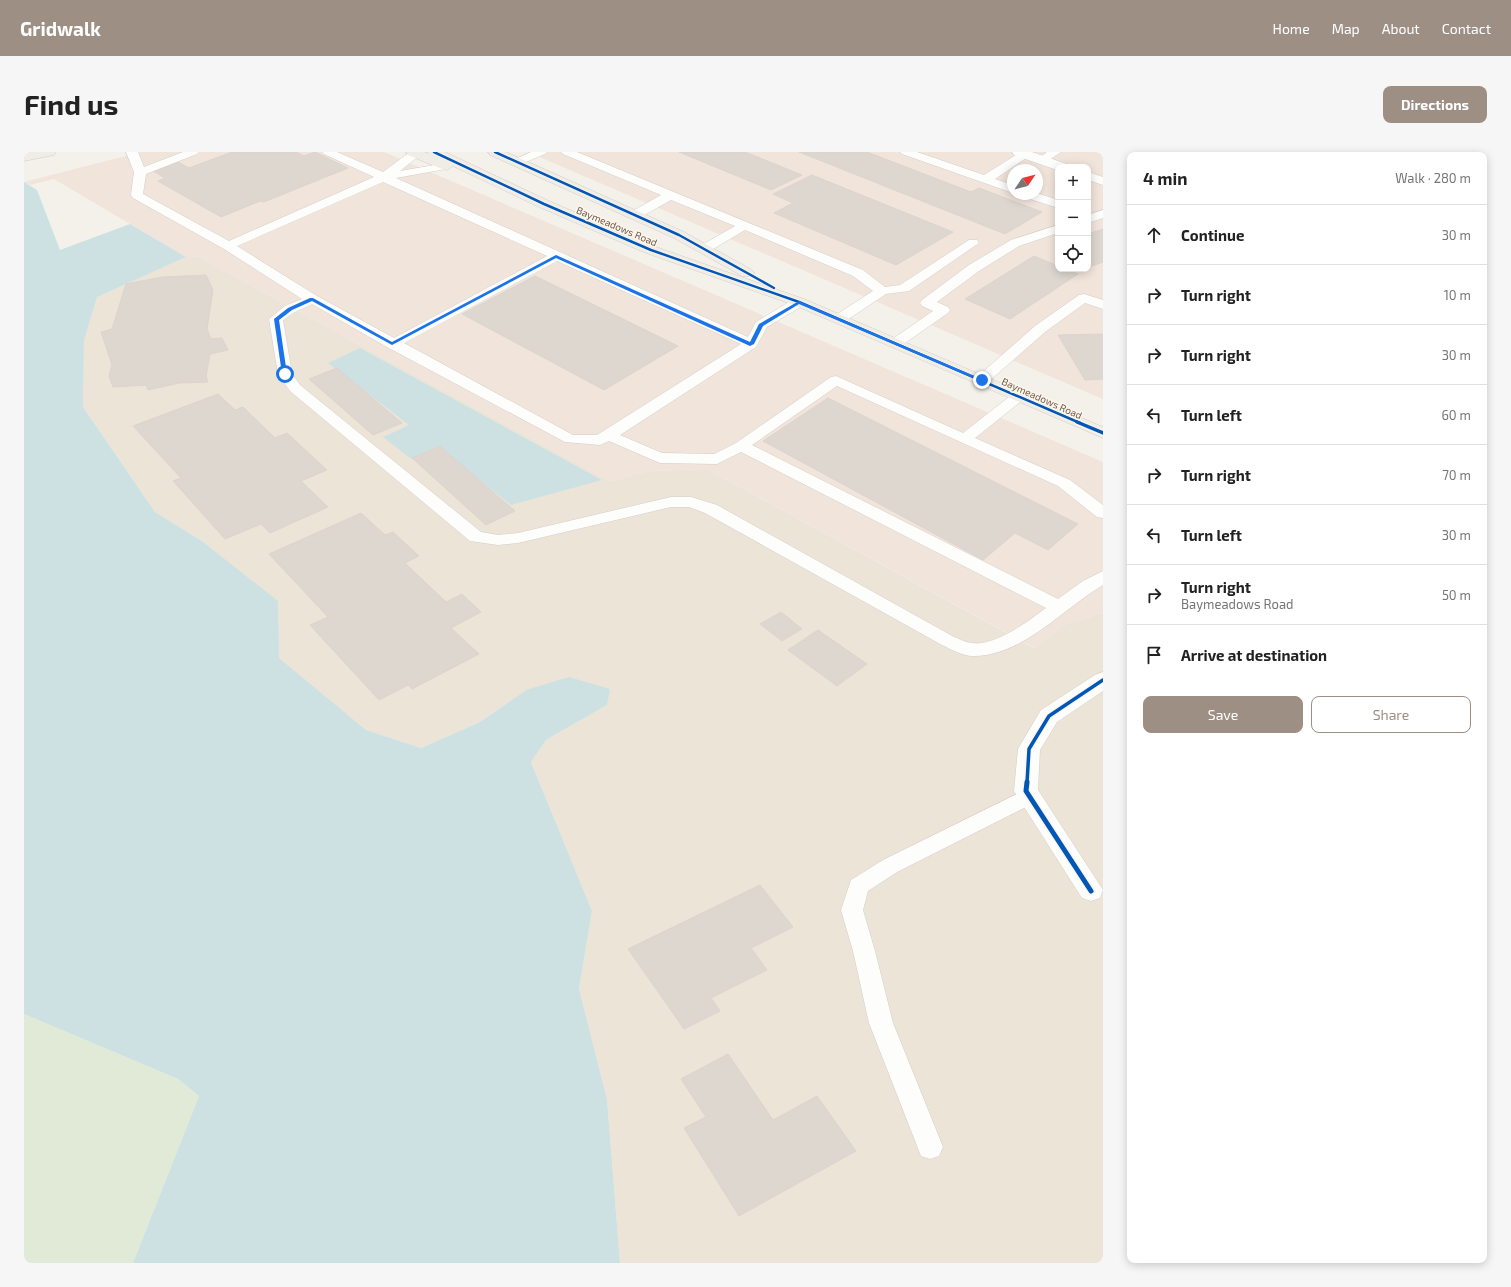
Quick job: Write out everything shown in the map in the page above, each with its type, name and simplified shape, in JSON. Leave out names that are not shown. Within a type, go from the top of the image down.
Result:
[{"type":"main road","points":[[24,157],[49,152]]},
{"type":"main road","name":"Baymeadows Road","points":[[434,152],[544,204],[651,250],[799,302],[1103,433]]},
{"type":"main road","name":"Baymeadows Road","points":[[495,152],[679,235],[799,302]]},
{"type":"main road","points":[[414,153],[544,204]]},
{"type":"street","points":[[1022,153],[1055,165]]},
{"type":"street","points":[[1091,177],[1103,181]]},
{"type":"street","points":[[1091,891],[1026,791],[1029,749],[1049,716],[1103,680]]},
{"type":"lane","points":[[132,152],[140,172],[137,195],[228,246],[312,299],[392,344],[570,439],[600,440],[751,344],[761,325],[799,302]]},
{"type":"lane","points":[[140,172],[193,152]]},
{"type":"lane","points":[[328,152],[751,344]]},
{"type":"lane","points":[[517,162],[541,152]]},
{"type":"lane","points":[[567,152],[858,273],[882,291]]},
{"type":"lane","points":[[906,152],[1007,187]]},
{"type":"lane","points":[[1042,160],[1055,152]]},
{"type":"lane","points":[[384,177],[414,153]]},
{"type":"lane","points":[[986,180],[1022,153]]},
{"type":"lane","points":[[228,246],[384,177],[446,166]]},
{"type":"lane","points":[[635,215],[672,195]]},
{"type":"lane","points":[[1043,199],[1055,203]]},
{"type":"lane","points":[[704,249],[744,226]]},
{"type":"lane","points":[[896,343],[942,310],[927,303],[974,268],[1015,243],[1055,230]]},
{"type":"lane","points":[[839,319],[882,291],[904,288],[973,243]]},
{"type":"lane","points":[[392,344],[556,256]]},
{"type":"lane","points":[[982,380],[1040,329],[1084,298],[1103,305]]},
{"type":"lane","points":[[312,299],[290,309],[276,319],[285,374],[291,384],[476,537],[498,540],[518,538],[671,502],[691,502],[710,509],[948,641],[973,650],[996,647],[1028,628],[1103,577]]},
{"type":"lane","points":[[608,435],[660,458],[717,459],[741,446],[836,380],[1064,483],[1103,513]]},
{"type":"lane","points":[[964,439],[1019,396]]},
{"type":"lane","points":[[741,446],[1059,607]]},
{"type":"lane","points":[[930,1147],[880,1023],[864,951],[852,910],[859,886],[890,866],[1029,796]]},
{"type":"shaded area","points":[[141,152],[384,152],[1103,462],[1103,613],[1064,625],[1035,648],[707,469],[649,471],[610,481],[197,256],[186,257],[54,179],[30,185],[24,182]]},
{"type":"shaded area","points":[[528,152],[1103,152],[1103,399]]},
{"type":"shaded area","points":[[24,182],[37,190],[60,250],[130,224],[186,257],[97,297],[84,341],[83,407],[155,512],[202,541],[278,601],[279,658],[366,730],[421,748],[480,722],[526,690],[569,677],[610,689],[607,705],[546,740],[531,762],[592,911],[579,989],[607,1099],[620,1263],[133,1263],[199,1096],[178,1079],[24,1014]]},
{"type":"shaded area","points":[[197,256],[610,481],[649,471],[707,469],[1034,648],[1064,625],[1103,613],[1103,1263],[620,1263],[607,1099],[579,989],[592,911],[531,762],[546,740],[607,705],[526,690],[480,722],[421,748],[366,730],[278,658],[277,601],[202,541],[155,512],[83,407],[84,341],[97,296],[186,257]]},
{"type":"shaded area","points":[[360,348],[602,480],[511,505],[438,447],[411,459],[383,437],[409,425],[328,363]]},
{"type":"green space","points":[[24,1014],[178,1079],[199,1096],[133,1263],[24,1263]]},
{"type":"building","points":[[232,152],[296,152],[304,156],[315,152],[348,168],[264,202],[260,201],[221,217],[158,181],[165,178],[153,171],[178,162],[189,168]]},
{"type":"building","points":[[679,152],[745,152],[802,175],[771,190]]},
{"type":"building","points":[[799,152],[867,152],[971,192],[979,188],[1007,199],[1007,200],[1042,212],[1005,234]]},
{"type":"building","points":[[812,175],[953,232],[896,265],[774,213],[793,203],[773,194]]},
{"type":"building","points":[[1103,229],[1103,262],[1091,266],[1091,236],[1091,233]]},
{"type":"building","points":[[1034,256],[1055,265],[1055,272],[1073,272],[1078,274],[1010,319],[965,299]]},
{"type":"building","points":[[206,275],[213,290],[207,329],[211,339],[222,338],[228,350],[210,354],[206,376],[208,382],[179,383],[148,390],[146,385],[113,387],[109,376],[112,365],[101,332],[112,329],[126,284],[162,277]]},
{"type":"building","points":[[535,276],[678,346],[604,390],[462,314]]},
{"type":"building","points":[[1103,334],[1103,379],[1085,380],[1058,335]]},
{"type":"building","points":[[337,368],[402,423],[373,435],[309,379]]},
{"type":"building","points":[[218,394],[235,410],[243,407],[275,438],[287,433],[327,470],[301,481],[328,507],[270,533],[261,524],[225,539],[173,481],[181,478],[133,426]]},
{"type":"building","points":[[828,398],[1078,524],[1048,550],[1015,533],[983,560],[763,441]]},
{"type":"building","points":[[440,446],[515,511],[486,525],[412,458]]},
{"type":"building","points":[[361,513],[385,535],[393,532],[419,556],[405,563],[446,602],[462,594],[481,612],[451,628],[479,654],[412,689],[408,685],[379,700],[310,625],[328,617],[269,554]]},
{"type":"building","points":[[781,612],[802,629],[782,641],[760,624]]},
{"type":"building","points":[[818,630],[867,664],[837,686],[788,650]]},
{"type":"building","points":[[760,885],[793,927],[751,948],[767,970],[711,998],[720,1011],[684,1029],[628,949]]},
{"type":"building","points":[[728,1054],[773,1120],[817,1096],[856,1151],[739,1216],[684,1128],[706,1117],[681,1079]]},
{"type":"cycle path","points":[[434,152],[544,204],[651,250],[799,302],[1103,433]]},
{"type":"cycle path","points":[[495,152],[679,235],[774,288]]},
{"type":"cycle path","points":[[1091,891],[1026,791],[1029,749],[1049,716],[1103,680]]},
{"type":"route","points":[[285,374],[276,319],[290,309],[312,299],[392,344],[556,256],[751,344],[761,325],[799,302],[982,380]]}]
